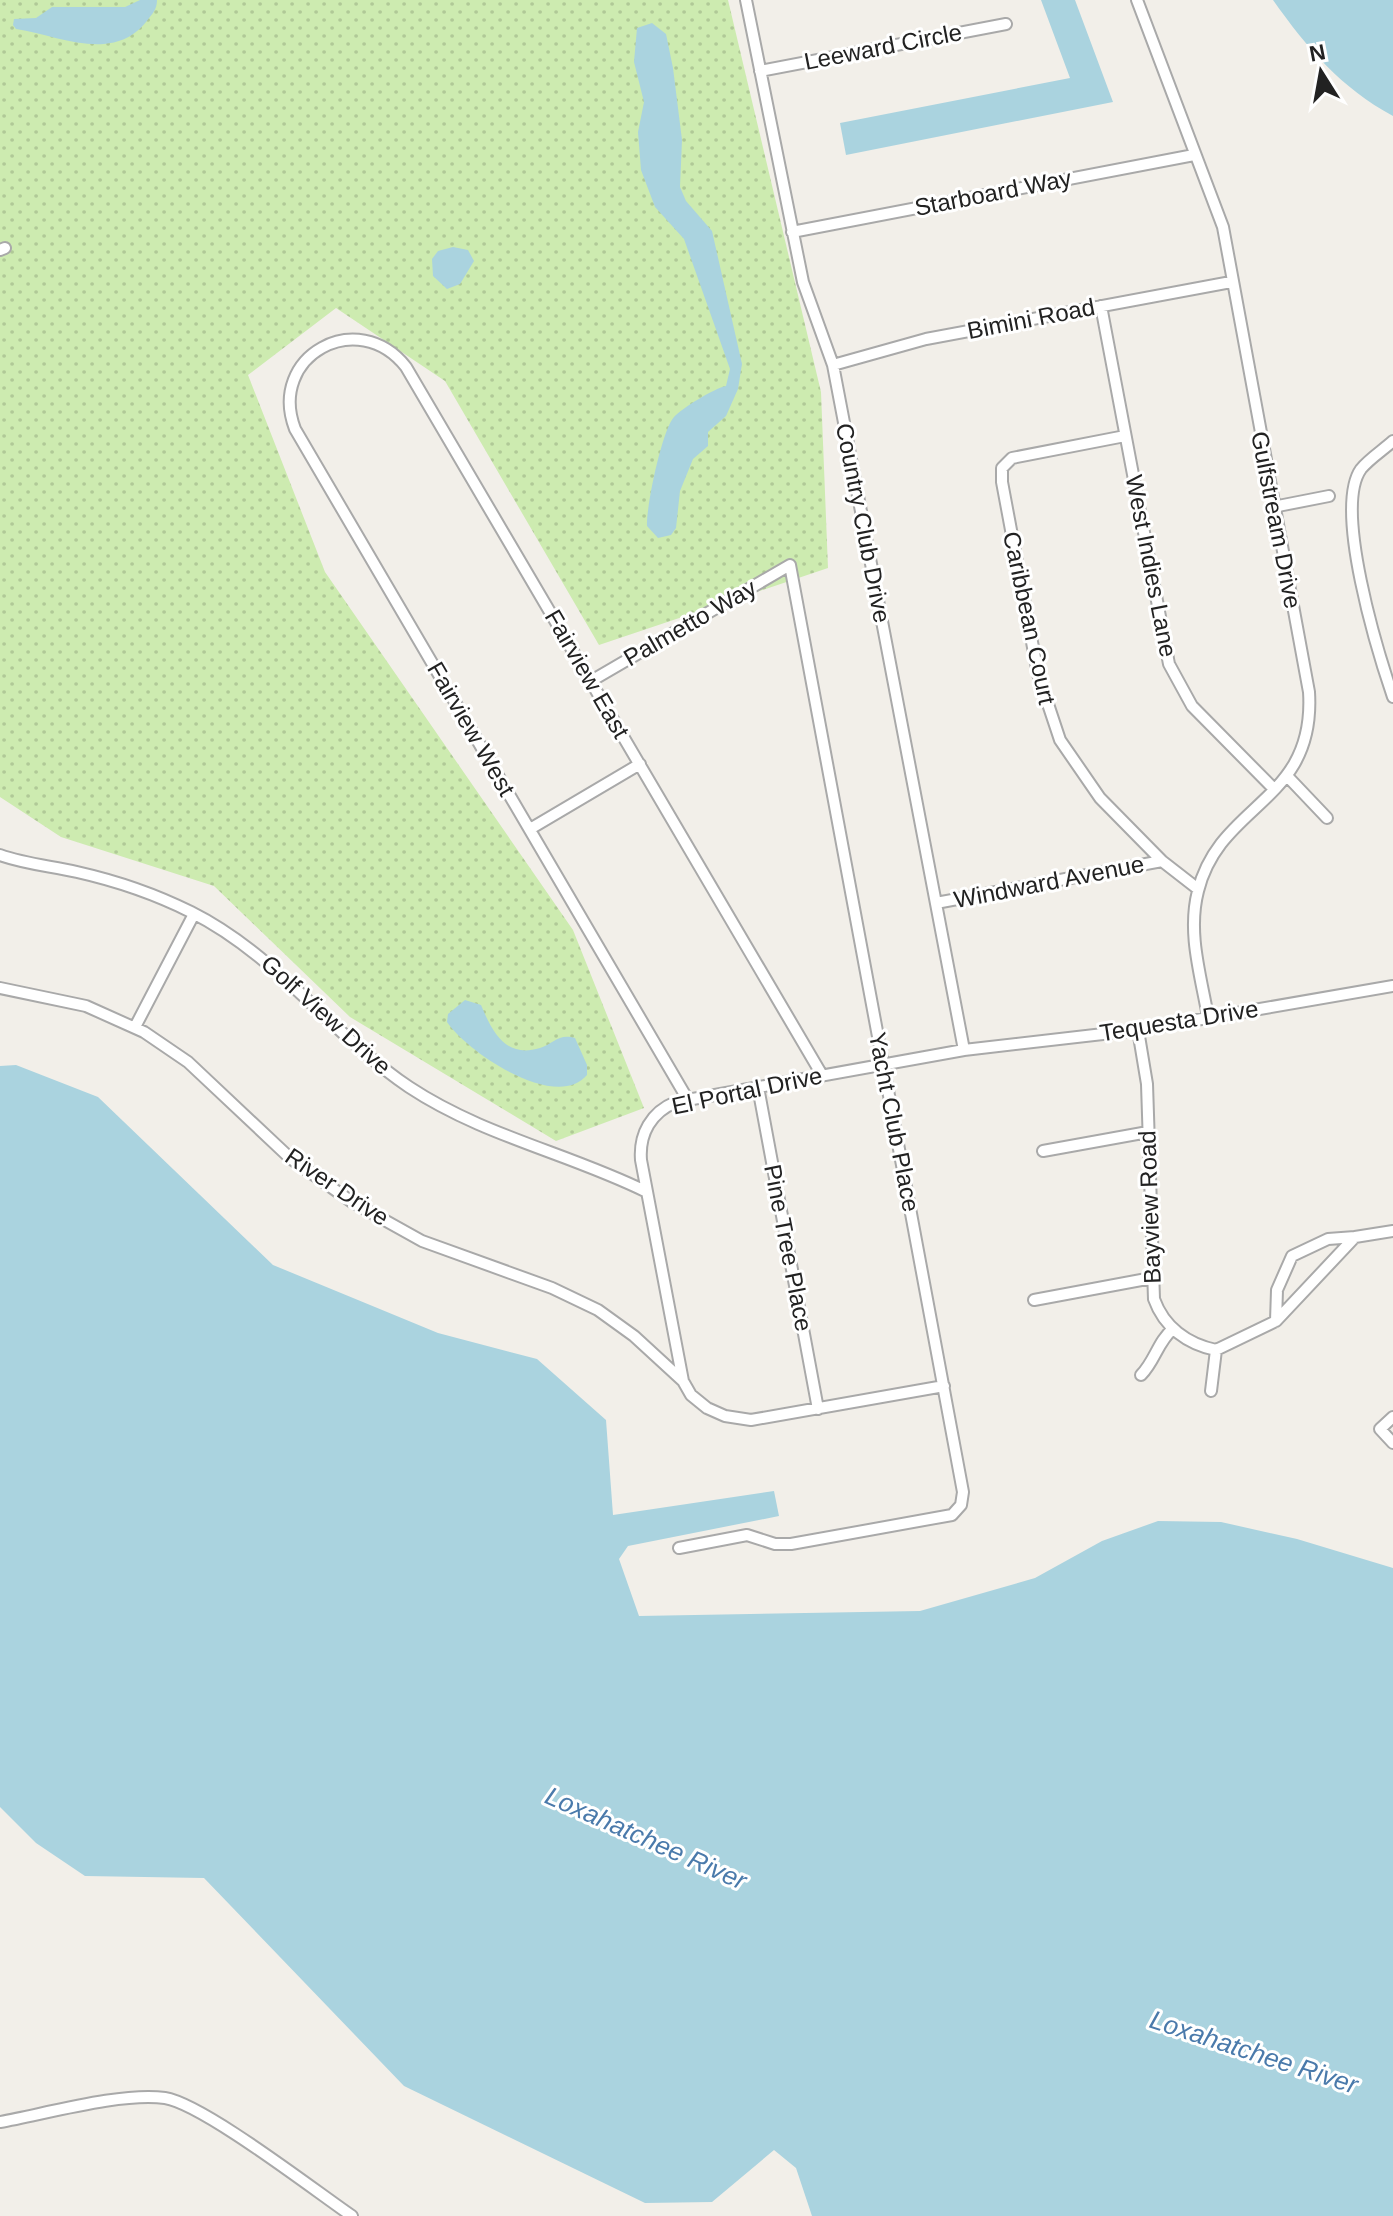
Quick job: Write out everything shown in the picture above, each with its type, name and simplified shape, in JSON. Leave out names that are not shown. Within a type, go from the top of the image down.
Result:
[{"type":"street","name":"Country Club Drive","points":[[746,0],[792,232],[810,307],[833,365],[964,1050]]},
{"type":"street","name":"Gulfstream Drive","points":[[1137,0],[1223,227],[1310,700],[1306,740],[1288,777],[1221,843],[1198,889],[1194,941],[1208,1017]]},
{"type":"street","name":"Leeward Circle","points":[[760,71],[1006,24]]},
{"type":"street","name":"Starboard Way","points":[[792,232],[1194,155]]},
{"type":"street","name":"Bimini Road","points":[[833,365],[926,339],[1231,282]]},
{"type":"street","name":"West Indies Lane","points":[[1101,306],[1167,656],[1175,679],[1192,706],[1274,789]]},
{"type":"street","name":"Fairview East","points":[[311,355],[330,343],[363,340],[384,347],[401,361],[822,1075]]},
{"type":"street","name":"Fairview West","points":[[311,355],[297,372],[290,393],[295,429],[688,1100]]},
{"type":"street","name":"Caribbean Court","points":[[1125,436],[1012,458],[1002,468],[1002,482],[1038,674],[1053,724],[1083,778],[1162,861],[1198,889]]},
{"type":"street","points":[[1393,441],[1360,470],[1355,484],[1354,546],[1357,569],[1393,697]]},
{"type":"street","points":[[1273,507],[1329,496]]},
{"type":"street","name":"Palmetto Way","points":[[591,681],[790,565]]},
{"type":"street","name":"Yacht Club Place","points":[[679,1548],[747,1535],[775,1544],[791,1544],[957,1511],[963,1492],[790,565]]},
{"type":"street","points":[[530,829],[640,764]]},
{"type":"street","points":[[1288,777],[1327,818]]},
{"type":"street","name":"Golf View Drive","points":[[0,855],[103,878],[194,914],[270,964],[355,1045],[437,1104],[498,1135],[591,1166],[647,1192]]},
{"type":"street","name":"Windward Avenue","points":[[936,903],[1162,861]]},
{"type":"street","points":[[135,1027],[194,914]]},
{"type":"street","name":"Tequesta Drive","points":[[964,1050],[1138,1030],[1393,986]]},
{"type":"street","name":"River Drive","points":[[0,988],[86,1006],[135,1027],[188,1062],[290,1158],[352,1202],[422,1241],[552,1288],[598,1310],[634,1336],[683,1381]]},
{"type":"street","name":"Bayview Road","points":[[1138,1030],[1147,1084],[1152,1278],[1156,1306],[1173,1329]]},
{"type":"street","name":"El Portal Drive","points":[[683,1381],[641,1153],[644,1133],[664,1108],[688,1100],[964,1050]]},
{"type":"street","name":"Pine Tree Place","points":[[758,1087],[818,1409]]},
{"type":"street","points":[[1043,1151],[1148,1132]]},
{"type":"street","points":[[1276,1321],[1277,1290],[1292,1256],[1328,1239],[1393,1231]]},
{"type":"street","points":[[1141,1375],[1154,1362],[1164,1336],[1173,1329],[1203,1347],[1216,1350],[1276,1321],[1355,1237]]},
{"type":"street","points":[[1034,1300],[1152,1278]]},
{"type":"street","points":[[1211,1391],[1216,1350]]},
{"type":"street","points":[[683,1381],[691,1395],[712,1411],[751,1420],[944,1386]]},
{"type":"street","points":[[1393,1417],[1380,1429],[1393,1443]]},
{"type":"street","points":[[0,2122],[137,2098],[167,2099],[203,2115],[352,2216]]},
{"type":"green space","points":[[0,0],[728,0],[821,392],[828,568],[599,645],[445,381],[336,308],[248,375],[325,572],[573,930],[644,1108],[556,1141],[350,1017],[214,886],[61,837],[0,797]]},
{"type":"water","points":[[140,0],[157,0],[155,9],[133,34],[118,41],[85,44],[16,29],[13,25],[14,19],[36,18],[52,7],[125,7]]},
{"type":"water","points":[[1041,0],[1075,0],[1113,102],[846,155],[840,123],[1070,78]]},
{"type":"water","points":[[1273,0],[1393,0],[1393,116],[1357,93],[1326,66]]},
{"type":"water","points":[[652,23],[666,34],[673,68],[682,140],[680,187],[686,201],[712,231],[742,364],[738,389],[726,416],[708,432],[708,446],[693,459],[680,491],[676,528],[671,535],[658,538],[647,526],[647,516],[669,425],[691,404],[726,386],[730,369],[684,239],[655,207],[641,170],[638,132],[644,102],[634,62],[637,28]]},
{"type":"water","points":[[453,247],[468,250],[474,261],[460,284],[447,289],[433,276],[432,259],[438,251]]},
{"type":"water","points":[[465,1000],[481,1005],[495,1033],[518,1050],[540,1048],[565,1037],[575,1038],[587,1065],[587,1075],[573,1085],[555,1087],[513,1074],[492,1062],[447,1022],[448,1014]]},
{"type":"water","name":"Loxahatchee River","points":[[16,1065],[98,1097],[273,1265],[438,1333],[537,1359],[606,1420],[613,1515],[774,1491],[779,1516],[628,1546],[619,1559],[639,1616],[920,1611],[1035,1578],[1102,1541],[1158,1521],[1221,1522],[1297,1539],[1393,1568],[1393,2216],[812,2216],[796,2168],[774,2150],[712,2202],[645,2203],[404,2086],[204,1878],[85,1876],[36,1843],[0,1807],[0,1066]]}]
